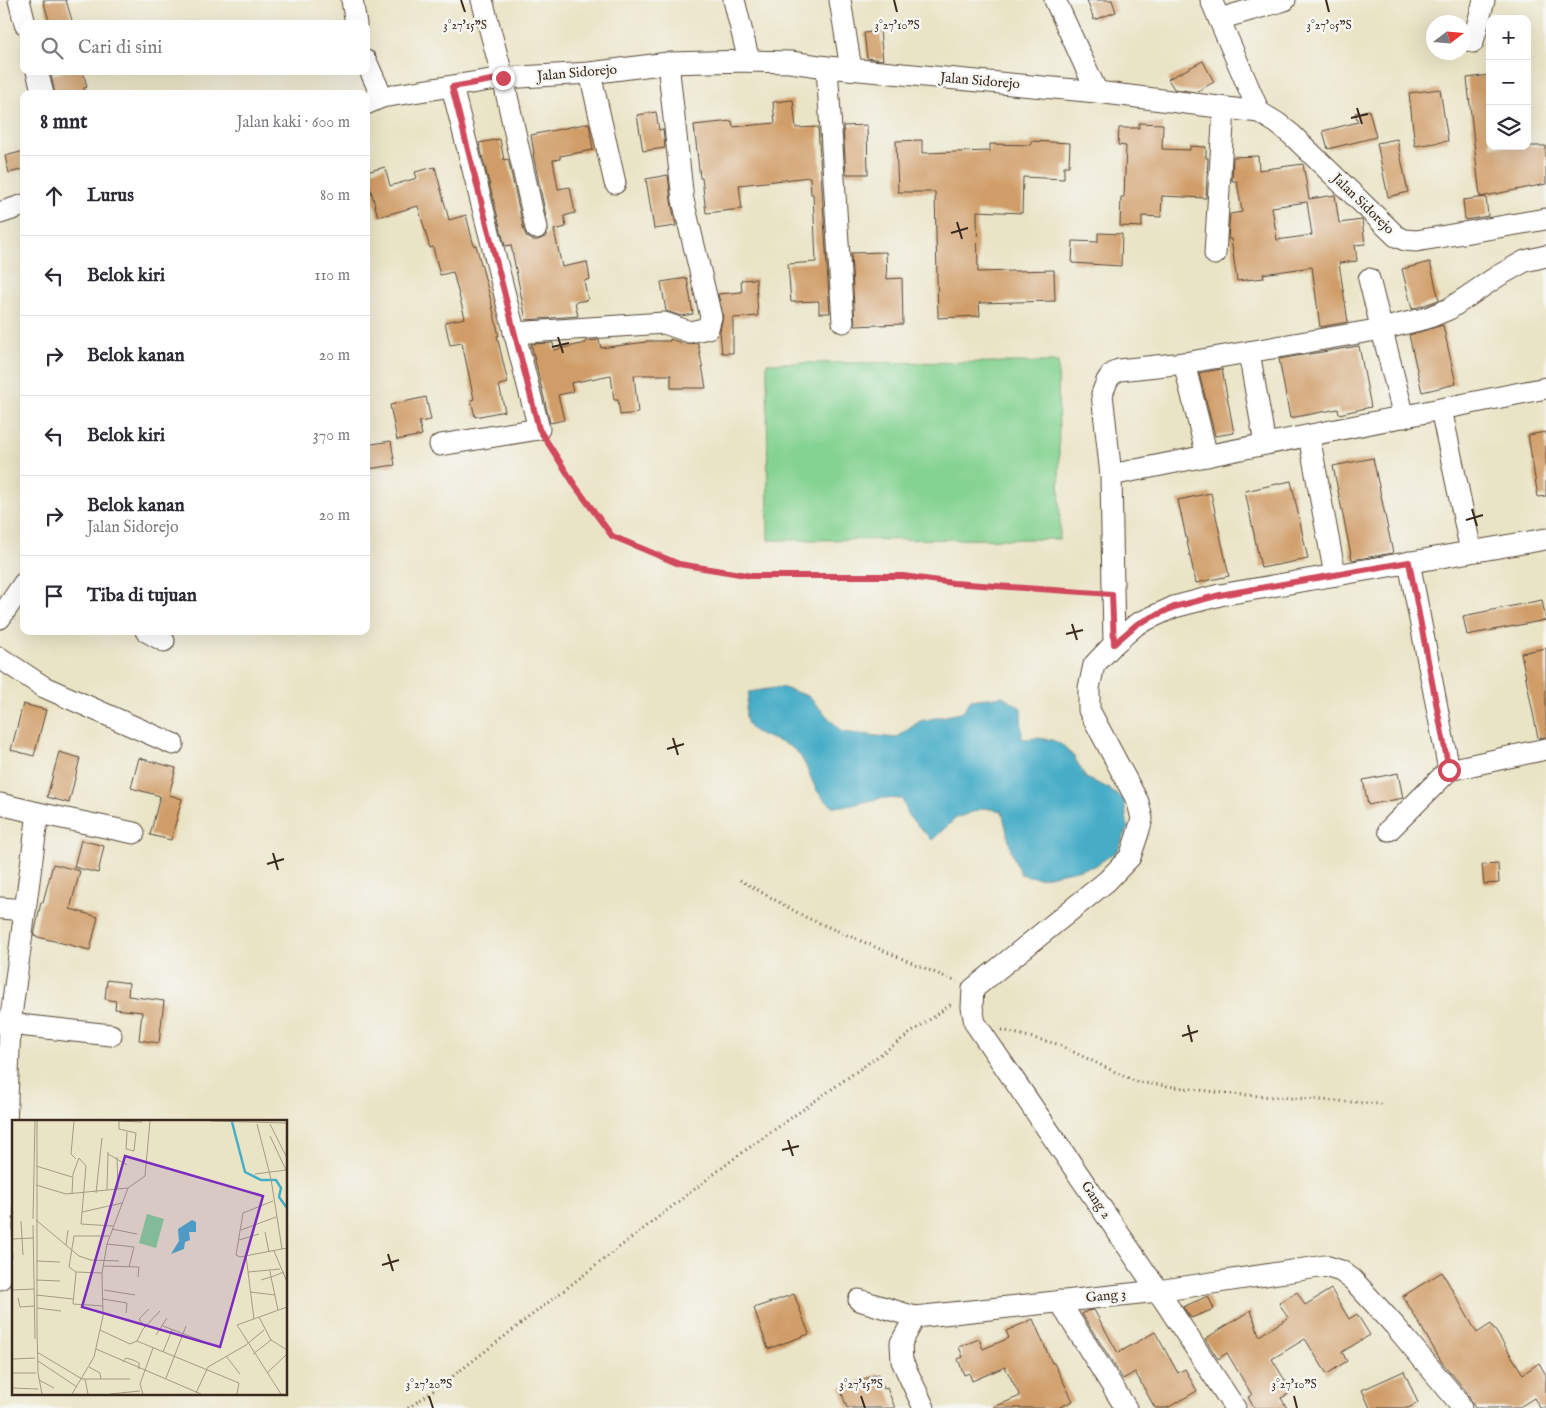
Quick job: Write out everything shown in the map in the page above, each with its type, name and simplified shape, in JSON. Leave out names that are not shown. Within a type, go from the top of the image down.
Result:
[{"type":"street","points":[[19,0],[24,20]]},
{"type":"street","points":[[352,0],[355,20]]},
{"type":"street","points":[[482,0],[503,78],[536,228]]},
{"type":"street","points":[[734,0],[749,60]]},
{"type":"street","points":[[840,0],[851,69]]},
{"type":"street","points":[[1055,0],[1097,92]]},
{"type":"street","points":[[1259,112],[1215,10],[1285,0]]},
{"type":"street","points":[[1473,42],[1484,0]]},
{"type":"street","name":"Jalan Sidorejo","points":[[374,101],[503,78],[590,73],[668,63],[749,60],[790,62],[1097,92],[1259,112],[1277,122],[1292,135],[1396,236],[1405,240],[1416,242],[1546,218]]},
{"type":"street","points":[[514,333],[664,323],[690,332],[708,328],[711,317],[683,200],[668,63]]},
{"type":"street","points":[[827,67],[843,322]]},
{"type":"street","points":[[590,73],[615,183]]},
{"type":"street","points":[[37,75],[42,90]]},
{"type":"street","points":[[369,75],[374,101]]},
{"type":"street","points":[[440,444],[539,429],[452,87]]},
{"type":"street","points":[[1215,254],[1224,108]]},
{"type":"street","points":[[0,212],[20,206]]},
{"type":"street","points":[[1114,644],[1111,475],[1102,394],[1107,381],[1119,370],[1184,363],[1382,329],[1427,318],[1449,309],[1498,276],[1525,261],[1546,256]]},
{"type":"street","points":[[1369,279],[1404,417]]},
{"type":"street","points":[[1249,352],[1265,444]]},
{"type":"street","points":[[1184,363],[1207,456]]},
{"type":"street","points":[[1111,475],[1546,388]]},
{"type":"street","points":[[1440,409],[1471,551]]},
{"type":"street","points":[[1309,436],[1335,575]]},
{"type":"street","points":[[974,989],[1107,880],[1130,857],[1142,819],[1138,802],[1089,710],[1089,688],[1094,665],[1137,624],[1174,607],[1220,595],[1546,539]]},
{"type":"street","points":[[1409,562],[1449,770]]},
{"type":"street","points":[[0,618],[20,590]]},
{"type":"street","points":[[0,658],[44,687],[173,744]]},
{"type":"street","points":[[1390,830],[1449,770],[1546,749]]},
{"type":"street","points":[[0,804],[134,832]]},
{"type":"street","points":[[0,1279],[5,1024],[25,910],[38,813]]},
{"type":"street","points":[[0,908],[25,910]]},
{"type":"street","name":"Gang 2","points":[[974,989],[972,1008],[975,1023],[1158,1291],[1235,1408]]},
{"type":"street","points":[[5,1024],[111,1035]]},
{"type":"street","name":"Gang 3","points":[[915,1317],[1158,1291],[1325,1266],[1341,1271],[1353,1280],[1395,1326],[1456,1399],[1461,1408]]},
{"type":"street","points":[[859,1300],[915,1317],[901,1343],[902,1361],[924,1408]]},
{"type":"street","points":[[1059,1301],[1126,1408]]},
{"type":"path","points":[[539,429],[576,487],[612,536],[679,564],[752,576],[903,576],[953,583],[1112,594]]},
{"type":"path","points":[[740,880],[804,916],[974,989]]},
{"type":"path","points":[[408,1408],[447,1381],[736,1157],[974,989]]},
{"type":"path","points":[[975,1023],[1057,1044],[1136,1082],[1231,1094],[1381,1104]]},
{"type":"green space","points":[[1058,362],[1060,539],[768,540],[767,363]]},
{"type":"water","points":[[781,687],[808,696],[842,732],[896,738],[920,721],[961,713],[971,700],[1003,696],[1021,708],[1022,739],[1053,740],[1065,747],[1074,757],[1086,778],[1104,786],[1124,800],[1128,828],[1118,850],[1095,866],[1039,878],[1020,874],[1011,850],[1002,811],[984,808],[956,818],[932,840],[910,818],[902,799],[882,798],[847,806],[832,806],[818,792],[803,760],[796,751],[785,744],[758,733],[747,722],[746,709],[749,692]]},
{"type":"building","points":[[43,0],[66,0],[72,20],[49,20]]},
{"type":"building","points":[[1087,0],[1112,0],[1116,12],[1094,20]]},
{"type":"building","points":[[880,31],[883,60],[867,58],[864,33]]},
{"type":"building","points":[[1203,61],[1214,82],[1196,92],[1174,89],[1168,79]]},
{"type":"building","points":[[51,75],[84,75],[87,87],[84,88],[84,90],[54,90]]},
{"type":"building","points":[[1486,76],[1486,150],[1531,150],[1531,146],[1546,146],[1546,184],[1480,197],[1467,78]]},
{"type":"building","points":[[1440,89],[1448,141],[1415,146],[1409,93]]},
{"type":"building","points":[[793,100],[796,128],[818,127],[830,313],[819,313],[819,301],[791,302],[788,264],[816,262],[813,194],[811,194],[810,177],[739,185],[742,209],[706,213],[694,125],[732,121],[733,127],[775,123],[773,102]]},
{"type":"building","points":[[1369,110],[1376,137],[1328,149],[1323,131],[1358,122],[1355,113]]},
{"type":"building","points":[[656,112],[659,130],[663,129],[665,148],[643,151],[637,115]]},
{"type":"building","points":[[589,123],[593,150],[560,156],[560,159],[553,160],[558,189],[570,187],[575,213],[564,216],[566,227],[554,230],[562,267],[587,262],[590,279],[584,281],[588,300],[575,302],[578,316],[526,320],[511,245],[505,246],[479,143],[500,139],[504,160],[508,159],[524,231],[527,237],[532,240],[538,240],[545,237],[548,232],[548,226],[533,154],[531,135]]},
{"type":"building","points":[[1139,123],[1163,124],[1162,149],[1190,150],[1190,146],[1206,147],[1206,158],[1208,158],[1206,198],[1162,196],[1161,217],[1142,216],[1142,227],[1120,226],[1121,197],[1124,197],[1126,146],[1118,145],[1119,128],[1139,128]]},
{"type":"building","points":[[867,125],[868,174],[846,174],[843,126]]},
{"type":"building","points":[[1397,139],[1408,192],[1388,197],[1377,143]]},
{"type":"building","points":[[922,140],[922,153],[990,151],[990,144],[1031,145],[1031,141],[1070,143],[1069,166],[1064,166],[1064,179],[1023,177],[1022,213],[977,211],[978,272],[1054,270],[1055,301],[979,303],[980,316],[938,318],[935,192],[898,192],[896,141]]},
{"type":"building","points":[[20,152],[20,170],[9,173],[5,156]]},
{"type":"building","points":[[1258,156],[1259,170],[1303,164],[1309,199],[1335,195],[1339,223],[1362,220],[1365,244],[1355,245],[1357,261],[1339,263],[1348,322],[1320,327],[1312,267],[1263,274],[1264,278],[1237,281],[1231,239],[1228,239],[1230,214],[1242,212],[1237,181],[1232,181],[1233,157]],"holes":[[[1307,202],[1312,235],[1277,240],[1272,207]]]},
{"type":"building","points":[[385,167],[390,186],[417,178],[415,172],[435,167],[449,220],[466,215],[474,246],[476,245],[499,336],[497,336],[508,383],[499,385],[505,411],[475,417],[471,400],[474,399],[462,343],[450,345],[445,322],[465,318],[453,272],[440,275],[433,247],[430,248],[418,206],[378,217],[370,187],[370,171]]},
{"type":"building","points":[[668,175],[676,226],[654,229],[646,179]]},
{"type":"building","points":[[1486,197],[1488,216],[1465,220],[1463,200]]},
{"type":"building","points":[[1098,233],[1122,234],[1121,266],[1072,263],[1073,241],[1098,242]]},
{"type":"building","points":[[886,252],[887,279],[902,278],[903,324],[855,326],[851,253]]},
{"type":"building","points":[[1430,262],[1439,300],[1412,309],[1402,269]]},
{"type":"building","points":[[687,278],[693,314],[681,316],[666,311],[661,282]]},
{"type":"building","points":[[756,279],[758,316],[733,318],[733,353],[722,353],[720,331],[723,315],[718,294],[742,292],[741,280]]},
{"type":"building","points":[[1443,325],[1456,384],[1422,392],[1409,335]]},
{"type":"building","points":[[670,339],[686,344],[698,343],[706,388],[671,388],[671,375],[634,375],[638,413],[620,415],[618,400],[614,400],[611,375],[571,383],[573,392],[558,395],[564,420],[550,423],[531,344],[553,343],[554,350],[586,343],[585,341],[599,340],[601,348],[646,341],[670,341]]},
{"type":"building","points":[[1359,346],[1371,407],[1339,414],[1338,409],[1290,418],[1279,359]]},
{"type":"building","points":[[1222,369],[1234,433],[1215,436],[1199,373]]},
{"type":"building","points":[[426,397],[431,420],[419,422],[422,435],[397,440],[390,405]]},
{"type":"building","points":[[1546,432],[1546,496],[1538,497],[1528,435]]},
{"type":"building","points":[[391,441],[395,465],[370,469],[370,444]]},
{"type":"building","points":[[1373,458],[1393,553],[1352,560],[1333,466]]},
{"type":"building","points":[[1291,481],[1308,559],[1261,568],[1245,491]]},
{"type":"building","points":[[1211,493],[1229,576],[1196,583],[1178,500]]},
{"type":"building","points":[[1542,600],[1546,620],[1467,635],[1463,616]]},
{"type":"building","points":[[1546,648],[1546,737],[1538,738],[1521,653]]},
{"type":"building","points":[[23,704],[46,710],[34,756],[11,750]]},
{"type":"building","points":[[59,752],[80,758],[69,803],[47,797]]},
{"type":"building","points":[[139,758],[176,768],[169,795],[182,799],[171,840],[150,835],[160,796],[131,788]]},
{"type":"building","points":[[1398,773],[1403,798],[1368,805],[1363,780]]},
{"type":"building","points":[[81,840],[104,846],[98,873],[74,867]]},
{"type":"building","points":[[53,864],[80,871],[70,909],[98,917],[90,950],[34,936],[41,902],[43,902]]},
{"type":"building","points":[[1498,864],[1499,883],[1484,884],[1482,865]]},
{"type":"building","points":[[107,980],[129,983],[128,996],[164,1001],[159,1043],[139,1040],[142,1012],[115,1009],[116,1001],[105,999]]},
{"type":"building","points":[[1442,1272],[1477,1333],[1491,1324],[1523,1374],[1539,1363],[1546,1375],[1546,1408],[1540,1408],[1534,1398],[1518,1408],[1475,1408],[1466,1391],[1441,1361],[1403,1296]]},
{"type":"building","points":[[1331,1289],[1349,1319],[1357,1314],[1370,1335],[1342,1352],[1347,1361],[1327,1374],[1305,1339],[1272,1359],[1292,1392],[1281,1398],[1287,1408],[1254,1408],[1248,1397],[1252,1395],[1227,1353],[1218,1359],[1205,1339],[1251,1310],[1259,1336],[1288,1318],[1279,1303],[1297,1292],[1305,1305]]},
{"type":"building","points":[[794,1294],[809,1334],[768,1349],[754,1308]]},
{"type":"building","points":[[1208,1296],[1214,1309],[1191,1318],[1183,1307]]},
{"type":"building","points":[[1094,1310],[1118,1353],[1155,1332],[1178,1373],[1185,1369],[1197,1391],[1167,1408],[1155,1408],[1135,1372],[1123,1379],[1082,1314]]},
{"type":"building","points":[[1033,1319],[1052,1363],[1054,1363],[1073,1401],[1058,1408],[992,1408],[1020,1396],[1005,1367],[972,1381],[969,1373],[964,1375],[958,1359],[963,1357],[959,1347],[979,1339],[983,1349],[1009,1338],[1006,1331]]},
{"type":"building","points":[[1404,1371],[1418,1403],[1408,1408],[1370,1408],[1362,1390]]},
{"type":"building","points":[[878,1374],[884,1389],[887,1388],[895,1408],[847,1408],[840,1388]]},
{"type":"route","points":[[503,78],[452,87],[539,429],[576,487],[612,536],[679,564],[752,576],[903,576],[953,583],[1112,594],[1114,644],[1137,624],[1174,607],[1220,595],[1409,562],[1449,770]]}]
